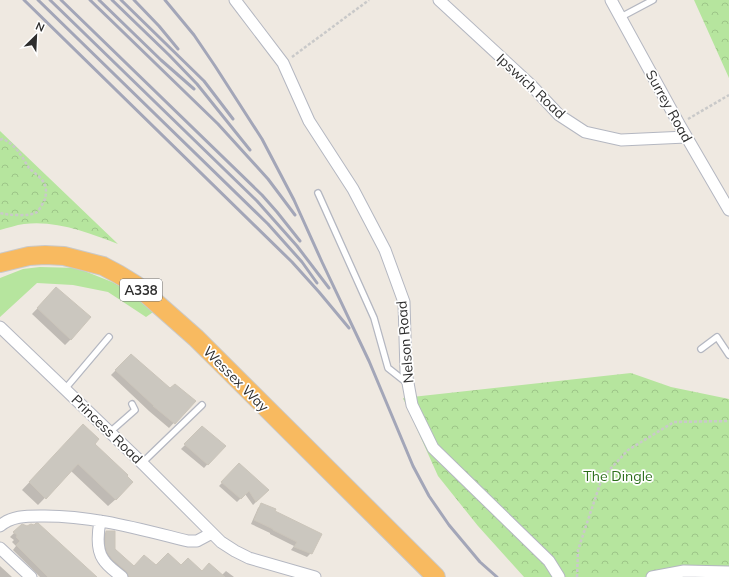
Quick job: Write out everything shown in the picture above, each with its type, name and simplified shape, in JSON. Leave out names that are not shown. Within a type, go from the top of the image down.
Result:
[{"type":"highway","name":"Wessex Way","points":[[0,263],[29,256],[64,256],[103,266],[136,285],[196,338],[436,577]]},
{"type":"street","name":"Nelson Road","points":[[235,0],[283,63],[309,120],[353,189],[385,250],[404,302],[406,372],[412,405],[433,448],[549,561],[559,577]]},
{"type":"street","name":"Ipswich Road","points":[[439,0],[531,85],[559,115],[585,132],[621,140],[686,137]]},
{"type":"street","name":"Surrey Road","points":[[611,0],[686,137],[729,210]]},
{"type":"street","name":"Princess Road","points":[[0,327],[142,462],[221,542],[248,558],[284,573],[315,577]]},
{"type":"street","points":[[0,526],[5,521],[21,516],[60,516],[100,521],[188,541],[197,541],[212,533]]},
{"type":"street","points":[[100,521],[98,532],[100,552],[103,560],[122,577]]},
{"type":"street","points":[[0,548],[31,577]]},
{"type":"street","points":[[652,577],[729,572]]},
{"type":"lane","points":[[621,17],[653,0]]},
{"type":"lane","points":[[318,193],[374,318],[388,368],[408,385]]},
{"type":"lane","points":[[65,389],[109,337]]},
{"type":"lane","points":[[701,349],[717,337],[729,355]]},
{"type":"lane","points":[[110,432],[135,410],[132,404]]},
{"type":"lane","points":[[142,462],[202,405]]},
{"type":"path","points":[[283,63],[369,0]]},
{"type":"path","points":[[679,124],[729,95]]},
{"type":"path","points":[[0,140],[2,139],[8,141],[17,150],[30,169],[45,184],[46,197],[36,212],[17,215],[0,213]]},
{"type":"path","points":[[577,577],[578,550],[602,478],[628,450],[674,422],[729,421]]},
{"type":"green space","points":[[694,0],[729,0],[729,78]]},
{"type":"green space","points":[[0,131],[118,244],[72,228],[49,224],[24,224],[0,230]]},
{"type":"green space","points":[[40,267],[77,268],[132,292],[156,310],[146,317],[108,292],[73,285],[37,283],[0,317],[0,278],[23,269]]},
{"type":"green space","name":"The Dingle","points":[[631,373],[671,387],[729,399],[729,572],[652,577],[524,577],[478,526],[438,476],[403,398]]},
{"type":"building","points":[[56,287],[91,317],[71,340],[37,308]]},
{"type":"building","points":[[131,354],[170,388],[175,384],[196,401],[175,424],[153,406],[115,370]]},
{"type":"building","points":[[83,424],[99,439],[95,444],[128,475],[127,476],[133,482],[116,500],[78,464],[46,499],[29,482]]},
{"type":"building","points":[[202,426],[226,446],[208,465],[184,444]]},
{"type":"building","points":[[239,463],[269,490],[256,502],[249,491],[241,499],[221,482]]},
{"type":"building","points":[[261,503],[276,509],[275,511],[322,534],[312,554],[294,547],[297,542],[254,520]]},
{"type":"building","points":[[38,523],[97,577],[48,577],[16,545],[20,541],[16,537],[17,535],[13,532],[22,524],[27,526],[31,524],[34,525]]},
{"type":"building","points":[[106,531],[115,531],[115,549],[134,566],[144,555],[156,565],[168,553],[181,565],[188,558],[202,571],[209,563],[225,577],[129,577],[127,572],[112,559],[107,552],[105,545]]},
{"type":"railway","points":[[24,0],[292,262],[349,328]]},
{"type":"railway","points":[[38,0],[268,224],[302,262],[317,283]]},
{"type":"railway","points":[[50,0],[257,201],[297,246],[329,288]]},
{"type":"railway","points":[[61,0],[262,195],[300,241]]},
{"type":"railway","points":[[90,0],[218,124],[268,179],[295,215]]},
{"type":"railway","points":[[99,0],[161,60],[194,89]]},
{"type":"railway","points":[[112,0],[197,84],[250,150]]},
{"type":"railway","points":[[121,0],[204,81],[233,119]]},
{"type":"railway","points":[[134,0],[159,26],[178,49]]},
{"type":"railway","points":[[165,0],[194,35],[262,139],[294,200],[369,361],[413,466],[429,496],[449,525],[480,562],[497,577]]}]
